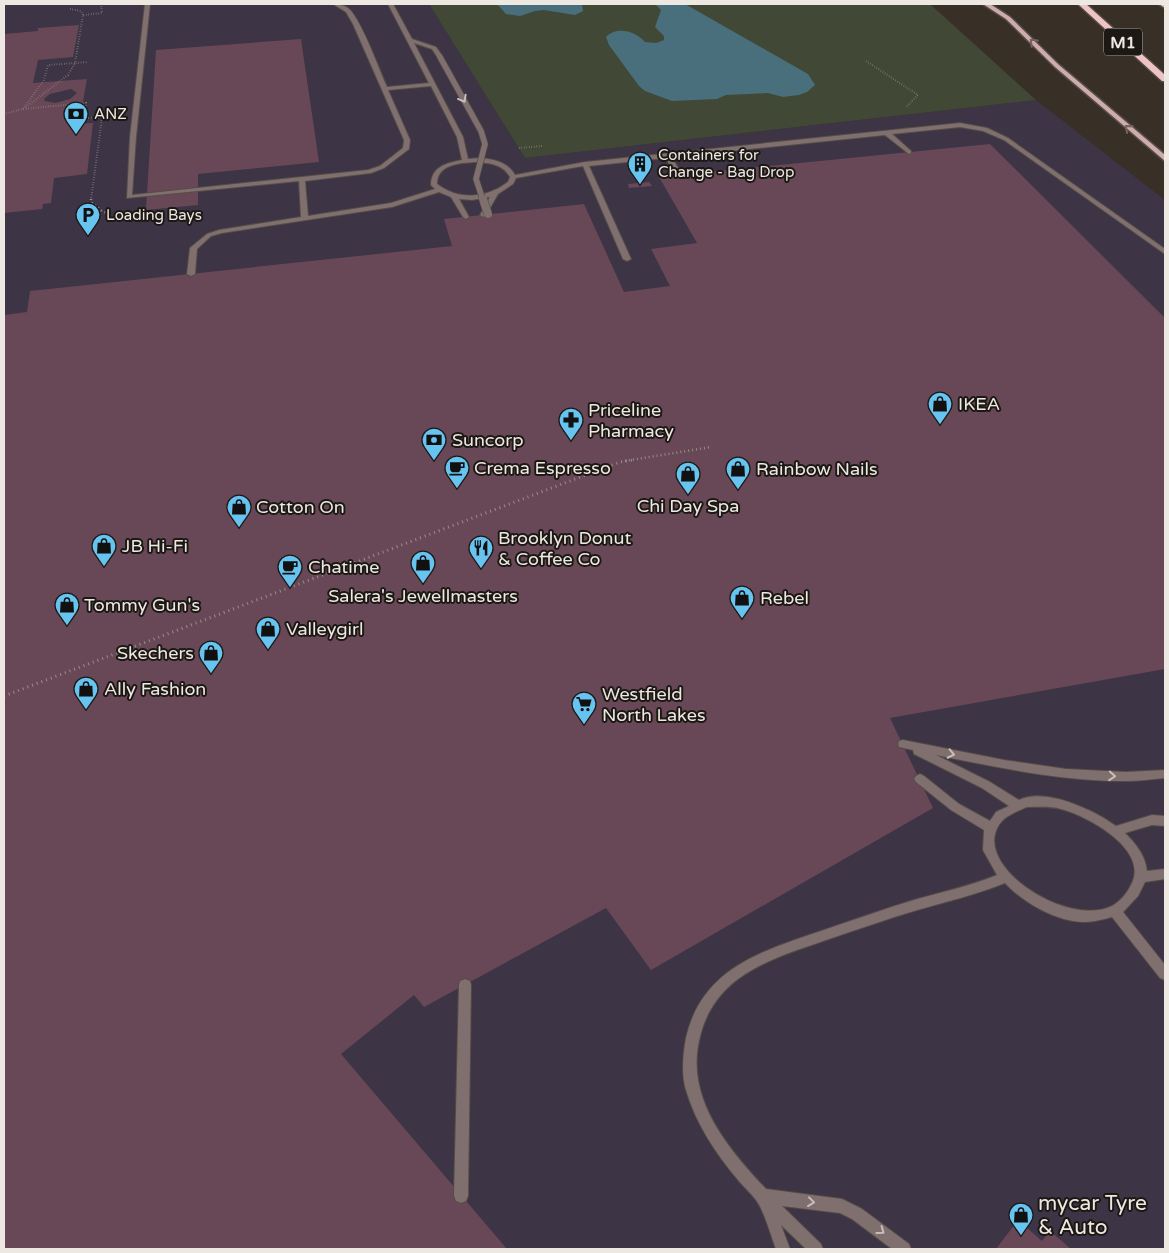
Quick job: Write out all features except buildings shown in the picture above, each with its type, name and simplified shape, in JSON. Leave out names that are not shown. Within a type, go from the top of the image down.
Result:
[{"type":"highway","name":"M1","points":[[1082,4],[1165,79]]},
{"type":"main road","points":[[986,4],[1008,18],[1057,66],[1165,159]]},
{"type":"lane","points":[[147,4],[129,197],[369,172],[382,167],[406,149],[407,140],[356,24],[348,12],[336,4]]},
{"type":"lane","points":[[390,4],[460,137],[465,161]]},
{"type":"lane","points":[[410,40],[434,48],[481,131],[485,144],[476,179],[485,214],[495,194]]},
{"type":"lane","points":[[384,89],[432,84]]},
{"type":"lane","points":[[513,177],[585,164],[960,125],[985,129],[1006,139],[1165,252]]},
{"type":"lane","points":[[886,133],[910,152]]},
{"type":"lane","points":[[666,155],[680,175]]},
{"type":"lane","points":[[465,161],[488,161],[498,164],[506,167],[513,177],[511,184],[495,194],[468,197],[454,196],[439,190],[434,185],[433,178],[436,172],[443,167],[465,161]]},
{"type":"lane","points":[[585,164],[627,259]]},
{"type":"lane","points":[[302,179],[305,219]]},
{"type":"lane","points":[[191,274],[194,248],[210,235],[221,231],[392,205],[439,190]]},
{"type":"lane","points":[[454,196],[466,217]]},
{"type":"lane","points":[[1017,805],[986,785],[903,744],[1004,764],[1066,773],[1126,777],[1165,774]]},
{"type":"lane","points":[[920,779],[955,807],[991,828]]},
{"type":"lane","points":[[1026,802],[1060,804],[1081,810],[1116,831],[1129,844],[1137,856],[1140,878],[1137,889],[1114,911],[1099,915],[1082,916],[1043,906],[1015,888],[1004,878],[989,852],[988,839],[991,828],[1006,812],[1026,802]]},
{"type":"lane","points":[[1116,831],[1152,820],[1165,813]]},
{"type":"lane","points":[[1152,820],[1165,821]]},
{"type":"lane","points":[[1140,878],[1165,874]]},
{"type":"lane","points":[[816,1249],[762,1196],[723,1153],[697,1106],[689,1069],[689,1047],[702,1009],[716,991],[741,971],[767,955],[902,909],[961,894],[1004,878]]},
{"type":"lane","points":[[1114,911],[1165,974]]},
{"type":"lane","points":[[461,1196],[465,985]]},
{"type":"lane","points":[[762,1196],[783,1249]]},
{"type":"lane","points":[[762,1196],[842,1206],[857,1214],[904,1249]]},
{"type":"path","points":[[70,9],[82,11],[83,14],[102,13],[102,4]]},
{"type":"path","points":[[23,109],[68,75],[74,63],[83,14]]},
{"type":"path","points":[[23,109],[44,80],[48,65],[88,62]]},
{"type":"path","points":[[4,114],[23,109],[86,103],[84,118],[136,116]]},
{"type":"path","points":[[102,118],[91,202],[103,212]]},
{"type":"path","points":[[4,696],[620,462],[711,447]]},
{"type":"shaded area","name":"Westfield North Lakes","points":[[4,4],[429,4],[525,158],[1036,100],[1165,200],[1165,1249],[4,1249]]},
{"type":"green space","points":[[429,4],[930,4],[1036,100],[525,158]]},
{"type":"water","points":[[497,4],[582,4],[583,11],[575,15],[544,10],[520,16],[506,14]]},
{"type":"water","points":[[655,4],[685,4],[808,74],[815,85],[807,92],[799,95],[783,97],[768,93],[726,95],[717,99],[672,101],[645,91],[639,86],[609,45],[606,37],[615,32],[626,31],[636,35],[645,42],[656,43],[664,40],[664,36],[655,27],[661,10]]},
{"type":"place","name":"ANZ","points":[[76,135]]},
{"type":"place","name":"Containers for Change - Bag Drop","points":[[640,185]]},
{"type":"place","name":"Loading Bays","points":[[88,236]]},
{"type":"place","name":"IKEA","points":[[940,425]]},
{"type":"place","name":"Priceline Pharmacy","points":[[571,441]]},
{"type":"place","name":"Suncorp","points":[[434,461]]},
{"type":"place","name":"Crema Espresso","points":[[457,489]]},
{"type":"place","name":"Rainbow Nails","points":[[738,490]]},
{"type":"place","name":"Chi Day Spa","points":[[688,495]]},
{"type":"place","name":"Cotton On","points":[[239,528]]},
{"type":"place","name":"JB Hi-Fi","points":[[104,567]]},
{"type":"place","name":"Brooklyn Donut & Coffee Co","points":[[481,569]]},
{"type":"place","name":"Salera's Jewellmasters","points":[[423,584]]},
{"type":"place","name":"Chatime","points":[[290,588]]},
{"type":"place","name":"Rebel","points":[[742,619]]},
{"type":"place","name":"Tommy Gun's","points":[[67,626]]},
{"type":"place","name":"Valleygirl","points":[[268,650]]},
{"type":"place","name":"Skechers","points":[[211,674]]},
{"type":"place","name":"Ally Fashion","points":[[86,710]]},
{"type":"place","name":"Westfield North Lakes","points":[[584,725]]},
{"type":"place","name":"mycar Tyre & Auto","points":[[1021,1236]]}]
